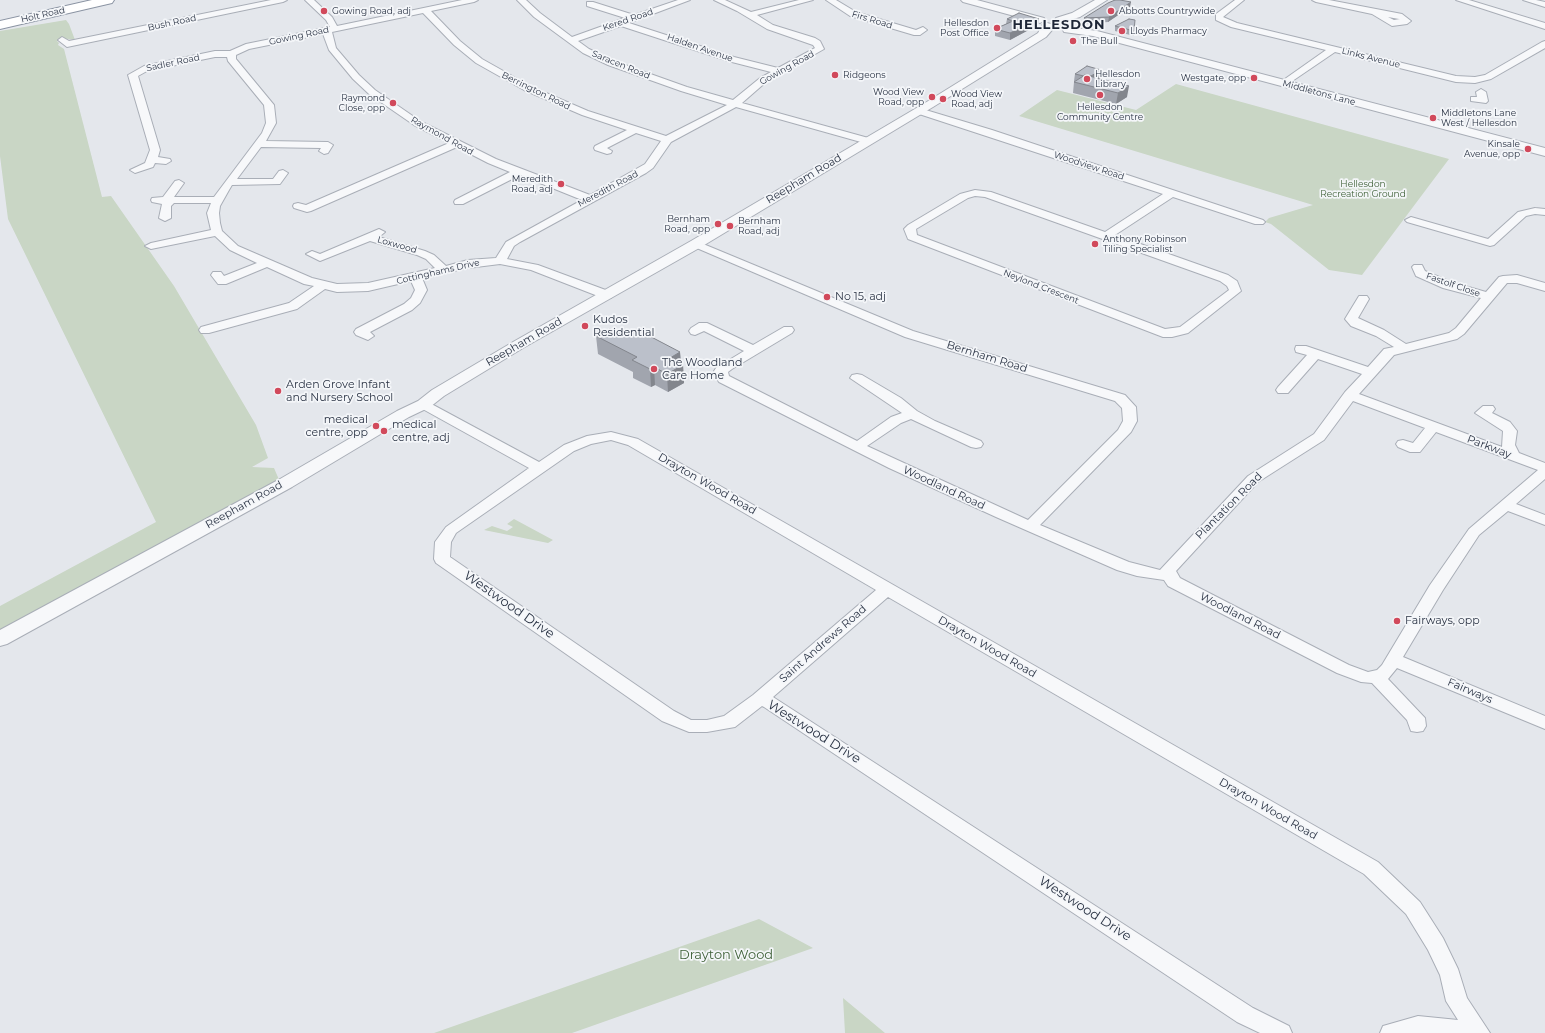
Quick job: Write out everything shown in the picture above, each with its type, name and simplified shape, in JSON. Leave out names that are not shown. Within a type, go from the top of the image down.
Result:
[{"type":"highway","name":"Holt Road","points":[[0,25],[108,0]]},
{"type":"street","name":"Bush Road","points":[[62,40],[67,44],[283,0]]},
{"type":"street","name":"Raymond Road","points":[[309,0],[328,19],[330,30],[328,33],[332,48],[342,62],[372,92],[417,123],[456,144],[518,172],[590,199]]},
{"type":"street","name":"Gowing Road","points":[[232,54],[246,48],[474,0]]},
{"type":"street","name":"Saracen Road","points":[[521,0],[537,15],[586,51],[630,71],[720,101],[735,104]]},
{"type":"street","name":"Kered Road","points":[[571,40],[686,0]]},
{"type":"street","name":"Gowing Road","points":[[718,0],[740,9],[770,27],[812,40],[819,46],[820,49],[779,71],[749,90],[735,104]]},
{"type":"street","points":[[748,14],[809,0]]},
{"type":"street","name":"Firs Road","points":[[830,0],[852,14],[920,32],[905,40]]},
{"type":"street","name":"Middletons Lane","points":[[966,0],[1545,152]]},
{"type":"street","name":"Reepham Road","points":[[0,639],[286,483],[403,414],[424,404],[438,393],[518,345],[696,244],[1102,0]]},
{"type":"street","name":"Links Avenue","points":[[1240,0],[1219,16],[1219,18],[1226,23],[1450,78],[1480,93],[1488,77],[1545,44]]},
{"type":"street","points":[[1316,0],[1375,12]]},
{"type":"street","points":[[1460,0],[1545,26]]},
{"type":"street","points":[[1527,0],[1545,5]]},
{"type":"street","points":[[590,4],[633,18]]},
{"type":"street","name":"Berrington Road","points":[[424,10],[432,15],[457,43],[498,72],[556,101],[634,130],[667,140]]},
{"type":"street","name":"Halden Avenue","points":[[621,23],[656,33],[731,59],[779,71]]},
{"type":"street","points":[[1285,83],[1334,49]]},
{"type":"street","name":"Sadler Road","points":[[152,160],[155,150],[133,75],[139,70],[152,67],[215,54],[232,54]]},
{"type":"street","points":[[150,246],[166,245],[217,232],[213,213],[218,200],[267,133],[271,123],[271,114],[263,96],[231,59],[232,54]]},
{"type":"street","points":[[735,104],[868,141]]},
{"type":"street","name":"Meredith Road","points":[[500,261],[510,244],[642,171],[648,166],[667,140],[735,104]]},
{"type":"street","name":"Woodview Road","points":[[919,111],[988,132],[1260,222]]},
{"type":"street","points":[[599,150],[634,130]]},
{"type":"street","points":[[259,144],[327,146]]},
{"type":"street","points":[[307,209],[360,186],[368,185],[387,177],[386,174],[456,144]]},
{"type":"street","points":[[135,170],[143,168],[152,160],[166,161]]},
{"type":"street","points":[[459,202],[518,172]]},
{"type":"street","points":[[230,182],[274,185],[283,173]]},
{"type":"street","points":[[164,201],[179,183]]},
{"type":"street","points":[[1106,236],[1172,193]]},
{"type":"street","name":"Neylond Crescent","points":[[982,194],[1106,236],[1224,278],[1233,284],[1235,291],[1184,330],[1172,334],[1163,333],[918,240],[912,237],[910,229],[912,226],[964,196],[982,194]]},
{"type":"street","points":[[164,201],[218,200]]},
{"type":"street","points":[[164,201],[166,206],[165,218]]},
{"type":"street","points":[[1490,243],[1522,214],[1535,211],[1545,212]]},
{"type":"street","points":[[1412,220],[1424,226],[1490,243],[1499,253]]},
{"type":"street","name":"Cottinghams Drive","points":[[217,232],[234,248],[322,285],[337,288],[368,287],[468,264],[500,261],[534,267],[607,295]]},
{"type":"street","name":"Loxwood","points":[[315,259],[374,234],[391,245],[421,253],[430,258],[443,269]]},
{"type":"street","name":"Bernham Road","points":[[696,244],[909,334],[1120,398],[1129,407],[1130,421],[1124,432],[1030,526]]},
{"type":"street","points":[[221,281],[267,263]]},
{"type":"street","name":"Fastolf Close","points":[[1417,272],[1451,286],[1488,296]]},
{"type":"street","points":[[359,335],[408,307],[416,300],[422,290],[416,276]]},
{"type":"street","name":"Plantation Road","points":[[1169,576],[1168,570],[1172,565],[1253,479],[1306,447],[1319,437],[1350,395],[1389,352],[1454,336],[1460,331],[1503,280],[1517,279],[1545,287]]},
{"type":"street","points":[[205,330],[219,323],[293,306],[315,292],[322,285]]},
{"type":"street","points":[[1363,299],[1351,319],[1355,323],[1380,333],[1404,348]]},
{"type":"street","points":[[695,330],[703,326],[753,350]]},
{"type":"street","name":"Woodland Road","points":[[788,330],[727,366],[721,372],[724,379],[894,465],[1123,566],[1137,571],[1169,576],[1174,582],[1343,669],[1363,677],[1376,677]]},
{"type":"street","points":[[1301,349],[1370,372]]},
{"type":"street","points":[[1283,390],[1315,354]]},
{"type":"street","points":[[857,378],[896,401],[912,414],[930,424],[976,444]]},
{"type":"street","name":"Parkway","points":[[1350,395],[1545,468]]},
{"type":"street","points":[[424,404],[539,468]]},
{"type":"street","points":[[1488,409],[1482,414],[1505,425],[1510,432],[1508,445],[1513,456]]},
{"type":"street","points":[[858,446],[896,420],[912,414]]},
{"type":"street","points":[[1429,454],[1409,446],[1434,426]]},
{"type":"street","name":"Drayton Wood Road","points":[[539,468],[570,448],[587,440],[611,436],[633,442],[1371,868],[1413,908],[1436,944],[1451,975],[1457,1001],[1478,1032]]},
{"type":"street","name":"Westwood Drive","points":[[539,468],[451,530],[442,542],[442,559],[668,716],[689,726],[707,726],[729,722],[759,699],[770,702],[1245,1015],[1281,1033]]},
{"type":"street","points":[[1417,726],[1416,718],[1376,677],[1383,674],[1394,660],[1436,589],[1474,532],[1545,472]]},
{"type":"street","points":[[1506,505],[1545,520]]},
{"type":"street","name":"Saint Andrews Road","points":[[759,699],[887,589]]},
{"type":"street","name":"Fairways","points":[[1394,660],[1545,723]]},
{"type":"street","points":[[1391,1033],[1418,1026],[1478,1032]]},
{"type":"green space","points":[[66,20],[75,40],[66,39],[57,41],[59,43],[58,45],[64,49],[102,197],[111,196],[174,286],[256,425],[268,458],[252,467],[274,468],[280,482],[0,634],[0,606],[156,522],[8,219],[0,156],[0,31]]},
{"type":"green space","name":"Hellesdon Recreation Ground","points":[[1176,84],[1449,159],[1362,275],[1329,270],[1271,224],[1265,222],[1269,218],[1313,205],[1019,116],[1057,90],[1136,110]]},
{"type":"green space","points":[[514,519],[553,540],[548,543],[484,530],[492,526],[507,531],[513,527],[507,524]]},
{"type":"green space","name":"Drayton Wood","points":[[759,919],[813,948],[572,1033],[434,1033]]},
{"type":"green space","points":[[843,998],[885,1033],[845,1033]]},
{"type":"building","points":[[1115,0],[1131,2],[1109,17],[1084,18],[1108,3]]},
{"type":"building","points":[[1019,13],[1039,19],[1010,33],[995,29],[1013,21],[1007,19]]},
{"type":"building","points":[[1129,19],[1135,20],[1134,31],[1115,26]]},
{"type":"building","points":[[1087,66],[1101,70],[1091,76],[1075,74]]},
{"type":"building","points":[[1085,75],[1129,86],[1118,93],[1074,82]]},
{"type":"building","points":[[610,329],[626,337],[638,330],[680,352],[670,358],[683,365],[667,374],[654,367],[650,369],[632,360],[637,357],[596,336]]},
{"type":"place","name":"Gowing Road, adj","points":[[324,11]]},
{"type":"place","name":"Abbotts Countrywide","points":[[1111,11]]},
{"type":"place","name":"Hellesdon Post Office","points":[[997,28]]},
{"type":"place","name":"Lloyds Pharmacy","points":[[1122,31]]},
{"type":"place","name":"The Bull","points":[[1073,41]]},
{"type":"place","name":"Ridgeons","points":[[835,75]]},
{"type":"place","name":"Westgate, opp","points":[[1254,78]]},
{"type":"place","name":"Hellesdon Library","points":[[1087,79]]},
{"type":"place","name":"Hellesdon Community Centre","points":[[1100,95]]},
{"type":"place","name":"Wood View Road, opp","points":[[932,97]]},
{"type":"place","name":"Wood View Road, adj","points":[[943,99]]},
{"type":"place","name":"Raymond Close, opp","points":[[393,103]]},
{"type":"place","name":"Middletons Lane West / Hellesdon","points":[[1433,118]]},
{"type":"place","name":"Kinsale Avenue, opp","points":[[1528,149]]},
{"type":"place","name":"Meredith Road, adj","points":[[561,184]]},
{"type":"place","name":"Bernham Road, opp","points":[[718,224]]},
{"type":"place","name":"Bernham Road, adj","points":[[730,226]]},
{"type":"place","name":"Anthony Robinson Tiling Specialist","points":[[1095,244]]},
{"type":"place","name":"No 15, adj","points":[[827,297]]},
{"type":"place","name":"Kudos Residential","points":[[585,326]]},
{"type":"place","name":"The Woodland Care Home","points":[[654,369]]},
{"type":"place","name":"Arden Grove Infant and Nursery School","points":[[278,391]]},
{"type":"place","name":"medical centre, opp","points":[[376,426]]},
{"type":"place","name":"medical centre, adj","points":[[384,431]]},
{"type":"place","name":"Fairways, opp","points":[[1397,621]]},
{"type":"district","name":"HELLESDON","points":[[1059,25]]}]
